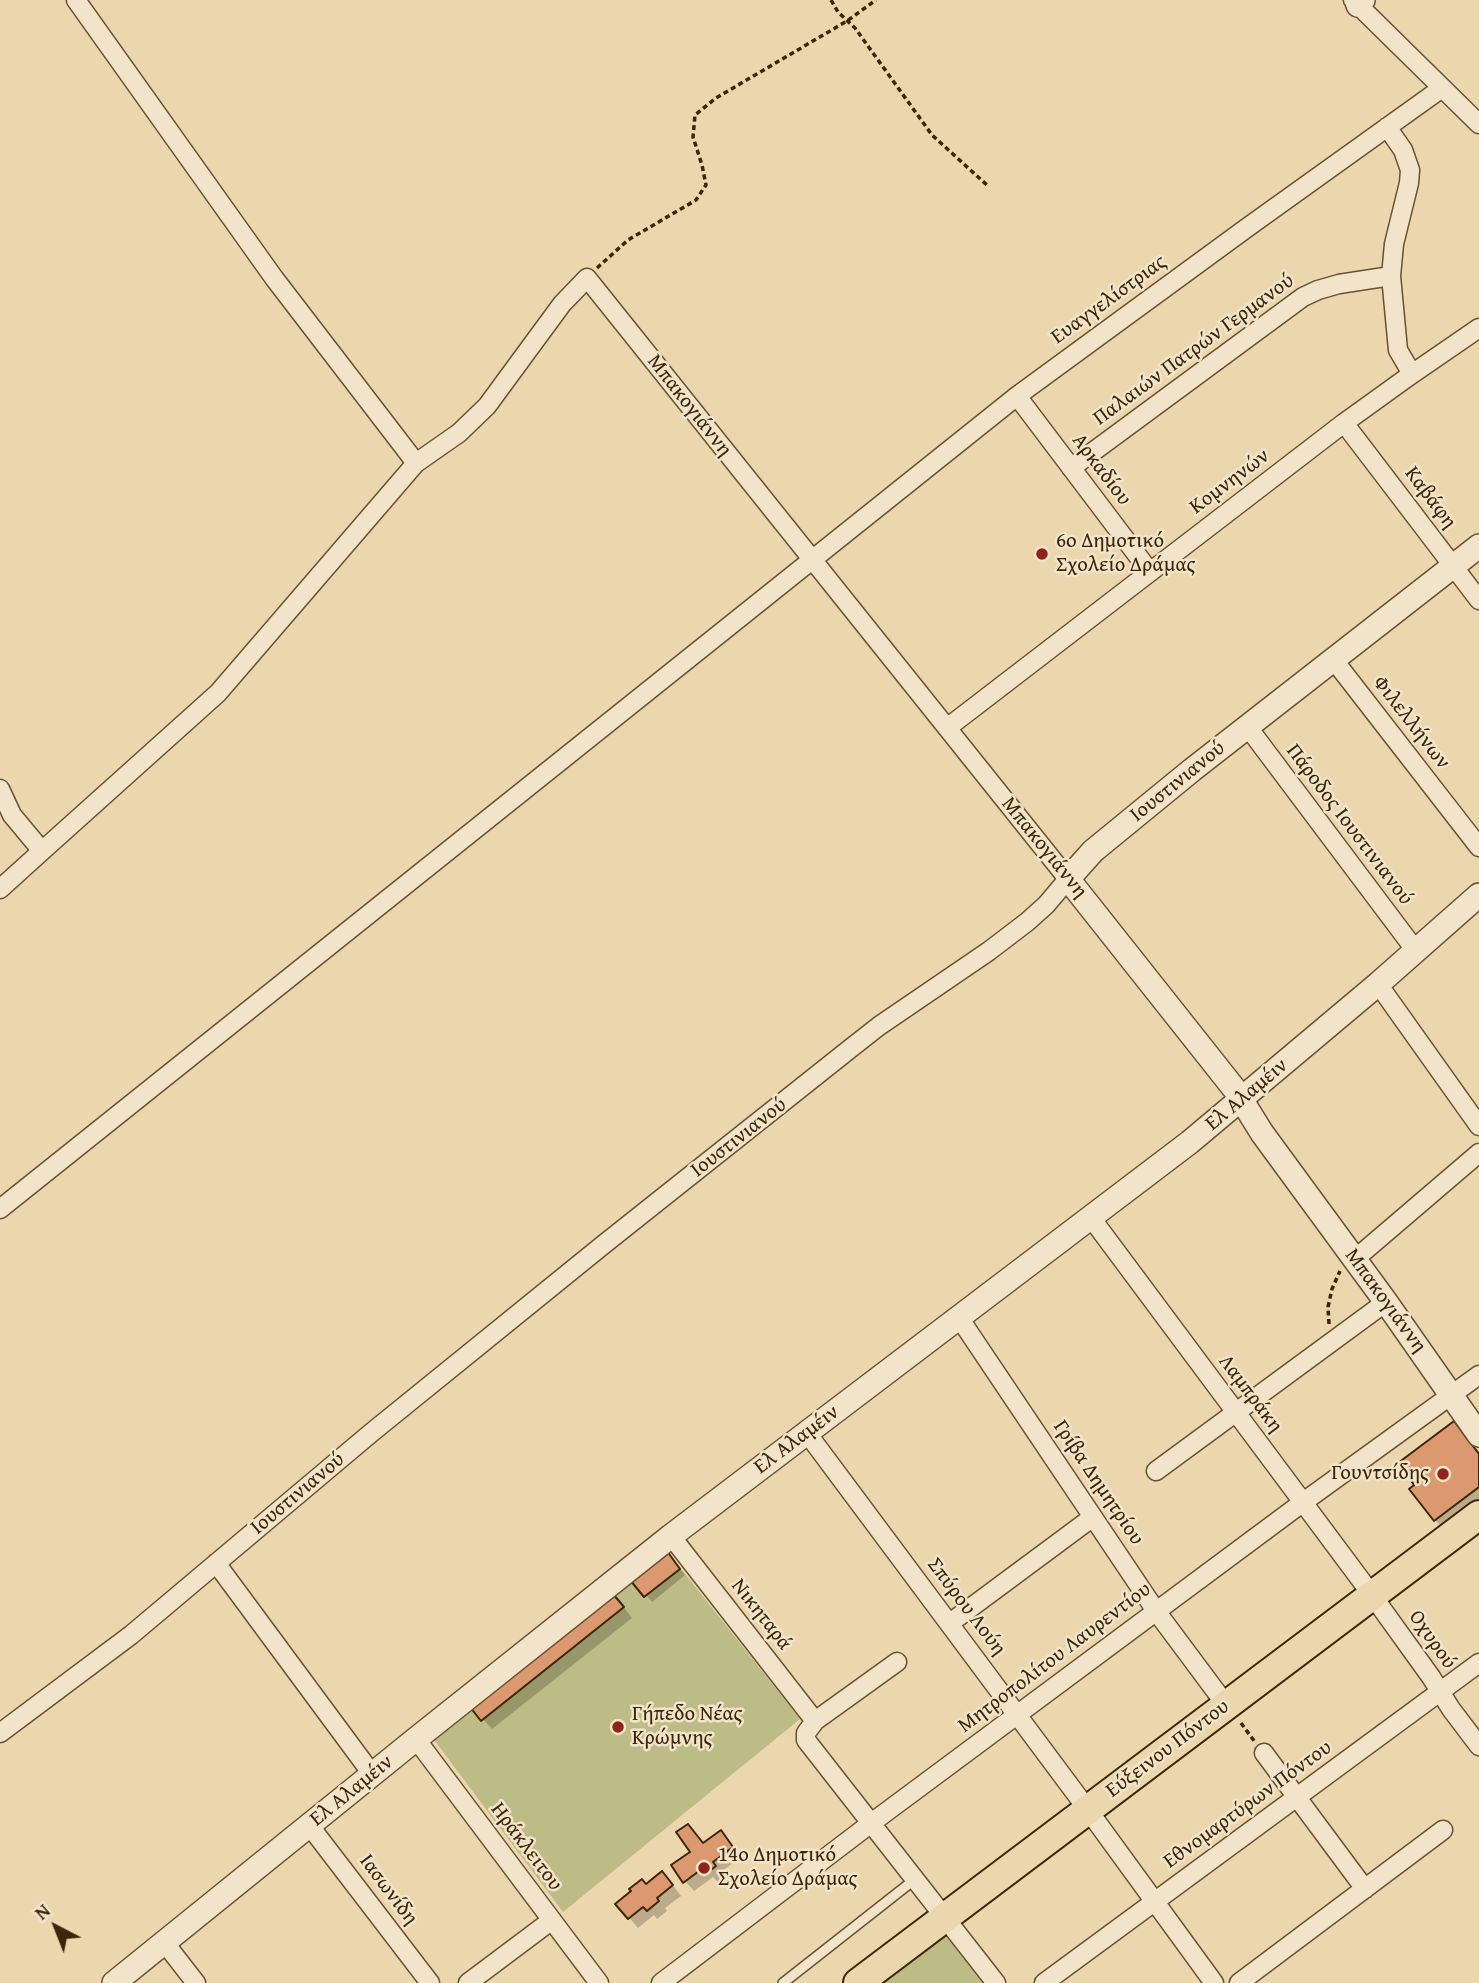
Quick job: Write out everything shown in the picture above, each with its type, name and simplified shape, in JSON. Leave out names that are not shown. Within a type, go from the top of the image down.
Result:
[{"type":"main road","name":"Εύξεινου Πόντου","points":[[858,1983],[1477,1518]]},
{"type":"street","points":[[76,0],[274,278],[416,463]]},
{"type":"street","points":[[1358,2],[1443,88],[1476,116]]},
{"type":"street","name":"Ευαγγελίστριας","points":[[0,1209],[1017,396],[1443,88]]},
{"type":"street","points":[[1387,127],[1405,155],[1410,176],[1394,244],[1391,276],[1398,350],[1412,374]]},
{"type":"street","name":"Παλαιών Πατρών Γερμανού","points":[[1071,468],[1303,297],[1339,284],[1391,276]]},
{"type":"street","points":[[0,889],[218,693],[416,463],[459,433],[494,398],[562,303],[587,278]]},
{"type":"street","name":"Μπακογιάννη","points":[[587,278],[1242,1100],[1262,1133],[1386,1301],[1479,1435]]},
{"type":"street","name":"Κομνηνών","points":[[947,728],[1344,424],[1479,328]]},
{"type":"street","name":"Αρκαδίου","points":[[1017,396],[1150,572]]},
{"type":"street","name":"Καβάφη","points":[[1344,424],[1479,600]]},
{"type":"street","name":"Ιουστινιανού","points":[[0,1734],[121,1642],[371,1433],[841,1056],[879,1026],[1027,922],[1046,905],[1093,851],[1247,726],[1479,546]]},
{"type":"street","name":"Φιλελλήνων","points":[[1333,659],[1479,847]]},
{"type":"street","name":"Πάροδος Ιουστινιανού","points":[[1247,726],[1416,951]]},
{"type":"street","points":[[0,789],[12,815],[42,851]]},
{"type":"street","name":"Ελ Αλαμέιν","points":[[114,1983],[671,1536],[1091,1219],[1242,1100],[1479,895]]},
{"type":"street","points":[[1378,984],[1479,1126]]},
{"type":"street","points":[[1355,1259],[1479,1153]]},
{"type":"street","name":"Λαμπράκη","points":[[1091,1219],[1372,1595]]},
{"type":"street","points":[[1156,1471],[1386,1301]]},
{"type":"street","name":"Γρίβα Δημητρίου","points":[[960,1319],[1156,1611],[1226,1705]]},
{"type":"street","name":"Μητροπολίτου Λαυρεντίου","points":[[661,1983],[1017,1714],[1479,1374]]},
{"type":"street","name":"Σπύρου Λούη","points":[[807,1433],[1214,1983]]},
{"type":"street","points":[[950,1623],[1093,1517]]},
{"type":"street","name":"Νικηταρά","points":[[671,1536],[815,1721]]},
{"type":"street","points":[[216,1563],[372,1774]]},
{"type":"street","name":"Οχυρού","points":[[1372,1595],[1479,1746]]},
{"type":"street","points":[[897,1662],[815,1721],[805,1737],[996,1983]]},
{"type":"street","name":"Εθνομαρτύρων Πόντου","points":[[1044,1983],[1479,1663]]},
{"type":"street","name":"Ηράκλειτου","points":[[416,1739],[599,1983]]},
{"type":"street","points":[[1264,1753],[1365,1889]]},
{"type":"street","name":"Ιασωνίδη","points":[[309,1825],[430,1983]]},
{"type":"street","points":[[1239,1983],[1443,1830]]},
{"type":"street","points":[[468,1983],[552,1920]]},
{"type":"street","points":[[164,1942],[196,1983]]},
{"type":"lane","points":[[783,1983],[914,1880]]},
{"type":"path","points":[[831,0],[847,22],[855,28],[932,135],[988,186]]},
{"type":"path","points":[[587,278],[628,240],[696,200],[706,186],[693,137],[695,115],[716,97],[847,22],[876,0]]},
{"type":"path","points":[[1335,1339],[1328,1318],[1332,1289],[1337,1275],[1355,1259]]},
{"type":"path","points":[[1226,1705],[1264,1753]]},
{"type":"shaded area","name":"Γήπεδο Νέας Κρώμνης","points":[[667,1551],[800,1719],[563,1912],[432,1737]]},
{"type":"shaded area","points":[[950,1931],[989,1983],[882,1983]]},
{"type":"building","name":"Γουντσίδης","points":[[1454,1421],[1479,1454],[1479,1487],[1434,1521],[1409,1489],[1414,1485],[1398,1463]]},
{"type":"building","points":[[667,1551],[680,1569],[644,1597],[630,1580]]},
{"type":"building","points":[[613,1594],[624,1607],[481,1721],[470,1707]]},
{"type":"building","points":[[688,1824],[703,1843],[721,1830],[733,1847],[713,1862],[716,1866],[707,1873],[703,1868],[683,1883],[671,1865],[690,1852],[676,1832]]},
{"type":"building","points":[[662,1871],[673,1885],[657,1898],[659,1901],[647,1911],[643,1907],[628,1919],[615,1904],[642,1879],[646,1884]]},
{"type":"place","name":"6o Δημοτικό Σχολείο Δράμας","points":[[1042,554]]},
{"type":"place","name":"Γουντσίδης","points":[[1443,1474]]},
{"type":"place","name":"Γήπεδο Νέας Κρώμνης","points":[[618,1727]]},
{"type":"place","name":"14ο Δημοτικό Σχολείο Δράμας","points":[[704,1868]]}]
